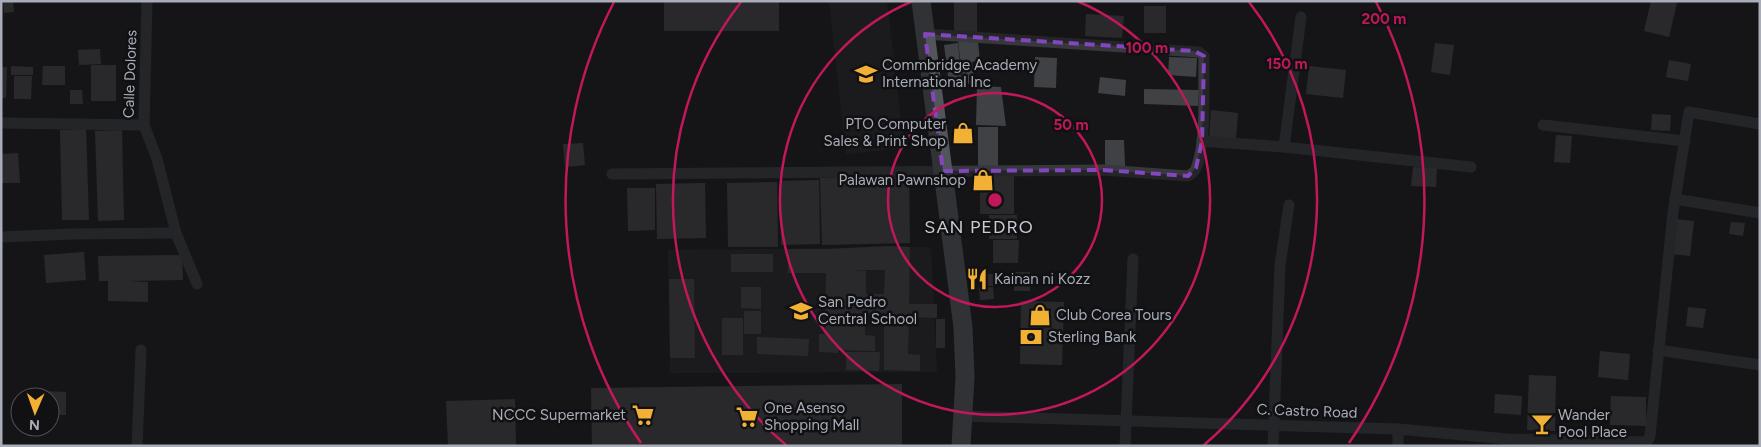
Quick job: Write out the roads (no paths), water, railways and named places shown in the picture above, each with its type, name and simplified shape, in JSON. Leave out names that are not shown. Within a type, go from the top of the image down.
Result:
[{"type":"main road","points":[[921,1],[963,327],[965,377],[961,446]]},
{"type":"street","name":"Calle Dolores","points":[[148,1],[144,125],[156,160],[176,233],[197,284]]},
{"type":"street","points":[[1284,146],[1301,17]]},
{"type":"street","points":[[612,174],[1104,170],[1188,176],[1196,168],[1202,141],[1204,56],[1199,52],[925,34]]},
{"type":"street","points":[[1760,124],[1689,112],[1676,199],[1658,350],[1760,366]]},
{"type":"street","points":[[1,123],[144,125]]},
{"type":"street","points":[[1543,125],[1685,141]]},
{"type":"street","points":[[1202,141],[1284,146],[1471,167]]},
{"type":"street","points":[[1676,199],[1760,213]]},
{"type":"street","points":[[1273,446],[1280,265],[1289,205]]},
{"type":"street","points":[[1,237],[176,233]]},
{"type":"street","points":[[1125,446],[1133,259]]},
{"type":"street","points":[[137,446],[141,350]]},
{"type":"street","name":"C. Castro Road","points":[[963,416],[1273,425],[1398,430],[1507,439],[1644,442],[1649,440],[1658,350]]},
{"type":"street","points":[[1398,430],[1398,446]]},
{"type":"place","name":"Commbridge Academy International Inc","points":[[866,74]]},
{"type":"place","name":"PTO Computer Sales & Print Shop","points":[[963,133]]},
{"type":"place","name":"Palawan Pawnshop","points":[[983,180]]},
{"type":"place","name":"Kainan ni Kozz","points":[[977,279]]},
{"type":"place","name":"San Pedro Central School","points":[[801,311]]},
{"type":"place","name":"Club Corea Tours","points":[[1040,315]]},
{"type":"place","name":"Sterling Bank","points":[[1031,337]]},
{"type":"place","name":"NCCC Supermarket","points":[[643,415]]},
{"type":"place","name":"One Asenso Shopping Mall","points":[[747,417]]},
{"type":"place","name":"Wander Pool Place","points":[[1542,424]]},
{"type":"district","name":"SAN PEDRO","points":[[979,227]]}]
